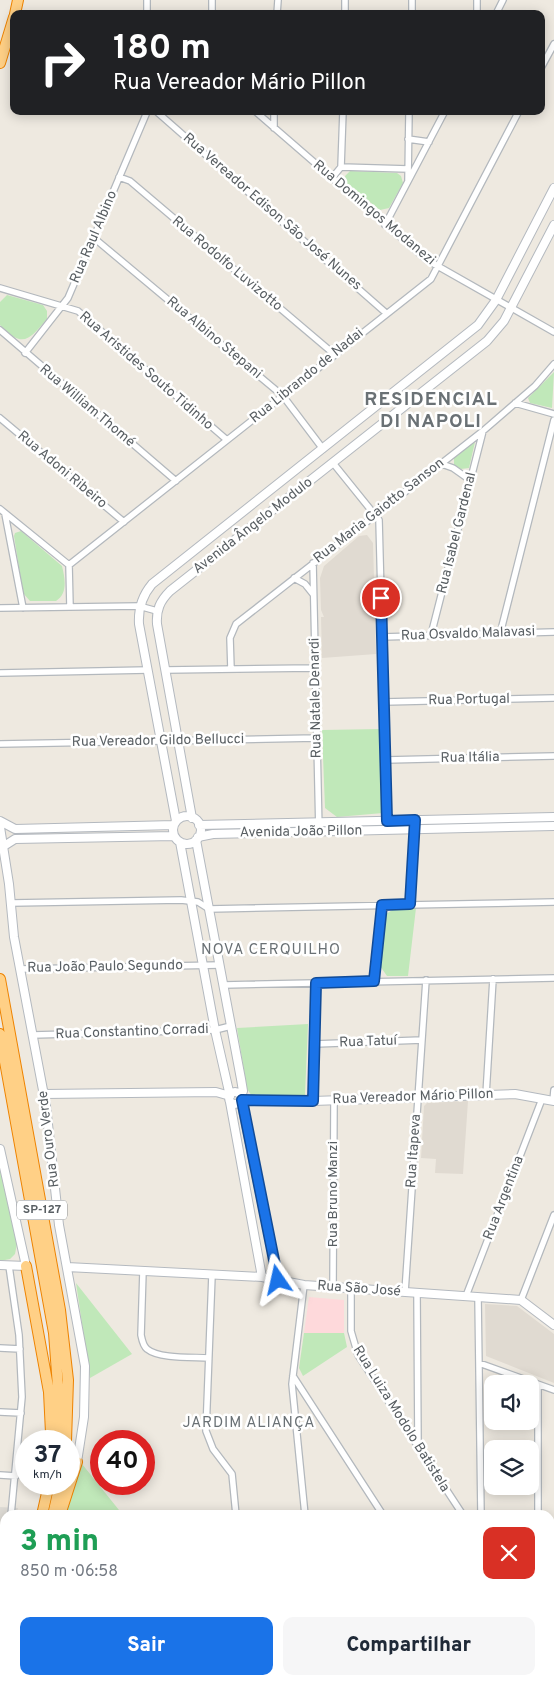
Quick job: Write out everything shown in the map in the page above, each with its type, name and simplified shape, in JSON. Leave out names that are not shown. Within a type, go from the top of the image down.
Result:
[{"type":"highway","points":[[0,63],[10,29]]},
{"type":"highway","name":"SP-127","points":[[0,979],[62,1325],[68,1380],[66,1430]]},
{"type":"highway","name":"SP-127","points":[[0,1034],[54,1333],[59,1392],[57,1430]]},
{"type":"highway","points":[[26,1266],[49,1392],[51,1430]]},
{"type":"highway","points":[[43,1510],[47,1495]]},
{"type":"highway","points":[[54,1510],[58,1495]]},
{"type":"highway","points":[[62,1510],[66,1495]]},
{"type":"street","points":[[545,61],[554,44]]},
{"type":"street","name":"Rua Raul Albino","points":[[25,353],[68,298],[145,115]]},
{"type":"street","name":"Rua Vereador Edison São José Nunes","points":[[162,115],[386,312]]},
{"type":"street","name":"Rua Domingos Modanezi","points":[[259,115],[385,225],[428,260],[554,332]]},
{"type":"street","points":[[274,115],[274,128]]},
{"type":"street","points":[[332,178],[341,167],[342,115]]},
{"type":"street","points":[[408,182],[409,115]]},
{"type":"street","points":[[385,225],[443,115]]},
{"type":"street","name":"Rua Librando de Nadai","points":[[69,565],[386,312],[431,279],[517,115]]},
{"type":"street","points":[[408,139],[429,142]]},
{"type":"street","points":[[341,167],[408,169]]},
{"type":"street","name":"Rua Rodolfo Luvizotto","points":[[119,177],[130,181],[334,354]]},
{"type":"street","name":"Avenida Ângelo Modulo","points":[[139,606],[152,584],[478,325],[496,300],[554,188]]},
{"type":"street","name":"Avenida Ângelo Modulo","points":[[157,611],[170,591],[487,341],[497,330],[511,308],[554,225]]},
{"type":"street","name":"Rua Albino Stepani","points":[[94,238],[283,396],[323,448]]},
{"type":"street","name":"Rua Aristides Souto Tidinho","points":[[0,288],[78,311],[227,440]]},
{"type":"street","name":"Rua William Thomé","points":[[0,330],[176,481]]},
{"type":"street","name":"Rua Maria Gaiotto Sanson","points":[[231,669],[230,638],[236,624],[439,463],[483,431],[544,378],[554,364]]},
{"type":"street","points":[[515,403],[554,414]]},
{"type":"street","name":"Rua Adoni Ribeiro","points":[[0,418],[124,522]]},
{"type":"street","points":[[500,634],[554,420]]},
{"type":"street","name":"Rua Isabel Gardenal","points":[[432,636],[483,431]]},
{"type":"street","points":[[340,435],[351,449]]},
{"type":"street","points":[[333,463],[378,520],[387,821]]},
{"type":"street","points":[[439,463],[453,468],[470,480]]},
{"type":"street","points":[[303,465],[314,478]]},
{"type":"street","points":[[3,511],[69,565],[70,607]]},
{"type":"street","points":[[3,511],[23,608]]},
{"type":"street","name":"Rua Natale Denardi","points":[[313,563],[319,832]]},
{"type":"street","points":[[294,578],[305,584],[314,595]]},
{"type":"street","points":[[139,606],[139,624],[175,823],[174,836]]},
{"type":"street","points":[[0,608],[139,606],[157,611],[157,624],[192,818]]},
{"type":"street","name":"Rua Osvaldo Malavasi","points":[[382,637],[554,632]]},
{"type":"street","points":[[166,670],[314,668]]},
{"type":"street","points":[[0,673],[148,670]]},
{"type":"street","name":"Rua Portugal","points":[[384,702],[554,698]]},
{"type":"street","name":"Rua Vereador Gildo Bellucci","points":[[0,744],[316,738]]},
{"type":"street","name":"Rua Itália","points":[[386,760],[554,756]]},
{"type":"street","points":[[0,821],[15,828],[175,823],[185,816],[192,818],[199,825],[197,839],[243,1091],[241,1098],[278,1280]]},
{"type":"street","name":"Avenida João Pillon","points":[[199,825],[554,817]]},
{"type":"street","points":[[410,904],[415,820]]},
{"type":"street","name":"Avenida João Pillon","points":[[197,839],[213,834],[554,826]]},
{"type":"street","name":"Rua Ouro Verde","points":[[0,827],[12,903],[14,937],[44,1094],[57,1212],[82,1347],[86,1379],[84,1417],[80,1443]]},
{"type":"street","points":[[4,846],[15,839],[174,836],[180,842],[187,844],[197,839]]},
{"type":"street","points":[[180,842],[215,1030],[230,1099],[262,1277]]},
{"type":"street","points":[[0,877],[7,868]]},
{"type":"street","points":[[12,903],[191,901],[210,909],[554,902]]},
{"type":"street","points":[[374,981],[382,905]]},
{"type":"street","name":"Rua João Paulo Segundo","points":[[20,969],[220,965]]},
{"type":"street","points":[[224,985],[554,978]]},
{"type":"street","points":[[486,1095],[493,979]]},
{"type":"street","name":"Rua Itapeva","points":[[405,1292],[426,980]]},
{"type":"street","points":[[313,1101],[316,983]]},
{"type":"street","name":"Rua Constantino Corradi","points":[[33,1035],[215,1030],[231,1026]]},
{"type":"street","name":"Rua Tatuí","points":[[315,1044],[422,1040]]},
{"type":"street","points":[[554,1090],[554,1101]]},
{"type":"street","points":[[44,1094],[216,1092],[230,1099]]},
{"type":"street","name":"Rua Vereador Mário Pillon","points":[[230,1099],[237,1104],[241,1098],[313,1101],[515,1094],[554,1101]]},
{"type":"street","name":"Rua Argentina","points":[[466,1296],[542,1099]]},
{"type":"street","name":"Rua Bruno Manzi","points":[[332,1287],[334,1100]]},
{"type":"street","points":[[0,1149],[26,1266],[4,1266],[20,1349],[22,1413],[20,1430]]},
{"type":"street","points":[[554,1215],[521,1300],[554,1325]]},
{"type":"street","points":[[253,1277],[259,1258]]},
{"type":"street","name":"Rua São José","points":[[67,1267],[262,1277],[304,1285],[521,1300]]},
{"type":"street","points":[[143,1271],[141,1335],[143,1344],[148,1350],[158,1354],[208,1358]]},
{"type":"street","points":[[212,1275],[206,1431],[213,1449],[232,1474],[236,1510]]},
{"type":"street","points":[[304,1285],[292,1376],[300,1482],[304,1510]]},
{"type":"street","name":"Rua Luiza Modolo Batistela","points":[[351,1288],[351,1331],[355,1350],[460,1510]]},
{"type":"street","points":[[417,1293],[418,1446]]},
{"type":"street","points":[[478,1297],[481,1510]]},
{"type":"street","points":[[0,1348],[20,1349]]},
{"type":"street","points":[[479,1363],[513,1375]]},
{"type":"street","points":[[292,1376],[379,1510]]},
{"type":"street","points":[[539,1384],[554,1390]]},
{"type":"street","points":[[0,1412],[22,1413]]},
{"type":"street","points":[[538,1430],[538,1510]]},
{"type":"street","points":[[0,1475],[15,1476]]},
{"type":"street","points":[[12,1510],[15,1484]]},
{"type":"shaded area","points":[[367,535],[373,543],[376,654],[322,658],[321,617],[324,617],[321,610],[320,578],[324,566],[359,536]]},
{"type":"shaded area","points":[[468,1101],[463,1174],[435,1173],[436,1159],[421,1158],[424,1106],[427,1103]]},
{"type":"shaded area","points":[[309,1297],[344,1300],[344,1333],[304,1333]]},
{"type":"shaded area","points":[[485,1304],[517,1306],[554,1334],[554,1383],[539,1377],[539,1375],[534,1375],[486,1356]]},
{"type":"shaded area","points":[[0,1507],[18,1508],[17,1510],[0,1510]]},
{"type":"green space","points":[[350,171],[397,173],[401,176],[403,183],[389,208],[380,210],[347,184],[345,176]]},
{"type":"green space","points":[[7,295],[43,305],[47,311],[47,319],[35,332],[25,339],[15,337],[0,325],[0,302]]},
{"type":"green space","points":[[554,372],[552,408],[530,403],[528,398]]},
{"type":"green space","points":[[475,442],[469,468],[461,469],[454,465],[454,457]]},
{"type":"green space","points":[[21,531],[62,566],[65,581],[64,590],[56,601],[30,601],[23,593],[14,536],[15,533]]},
{"type":"green space","points":[[381,729],[383,813],[337,817],[325,808],[322,730]]},
{"type":"green space","points":[[416,908],[408,976],[387,976],[380,966],[386,914],[394,909]]},
{"type":"green space","points":[[308,1024],[305,1095],[252,1096],[247,1089],[237,1028]]},
{"type":"green space","points":[[0,1165],[17,1244],[15,1254],[10,1259],[0,1261]]},
{"type":"green space","points":[[76,1283],[132,1354],[90,1378]]},
{"type":"green space","points":[[304,1333],[344,1333],[347,1347],[303,1376],[299,1368]]},
{"type":"green space","points":[[82,1464],[90,1474],[90,1495],[107,1495],[119,1510],[65,1510],[70,1495],[80,1495],[80,1469]]},
{"type":"district","name":"RESIDENCIAL DI NAPOLI","points":[[431,411]]},
{"type":"district","name":"NOVA CERQUILHO","points":[[271,950]]},
{"type":"district","name":"JARDIM ALIANÇA","points":[[249,1423]]},
{"type":"route","points":[[278,1280],[242,1100],[313,1101],[316,983],[374,981],[382,905],[410,904],[415,820],[387,821],[381,598]]}]
